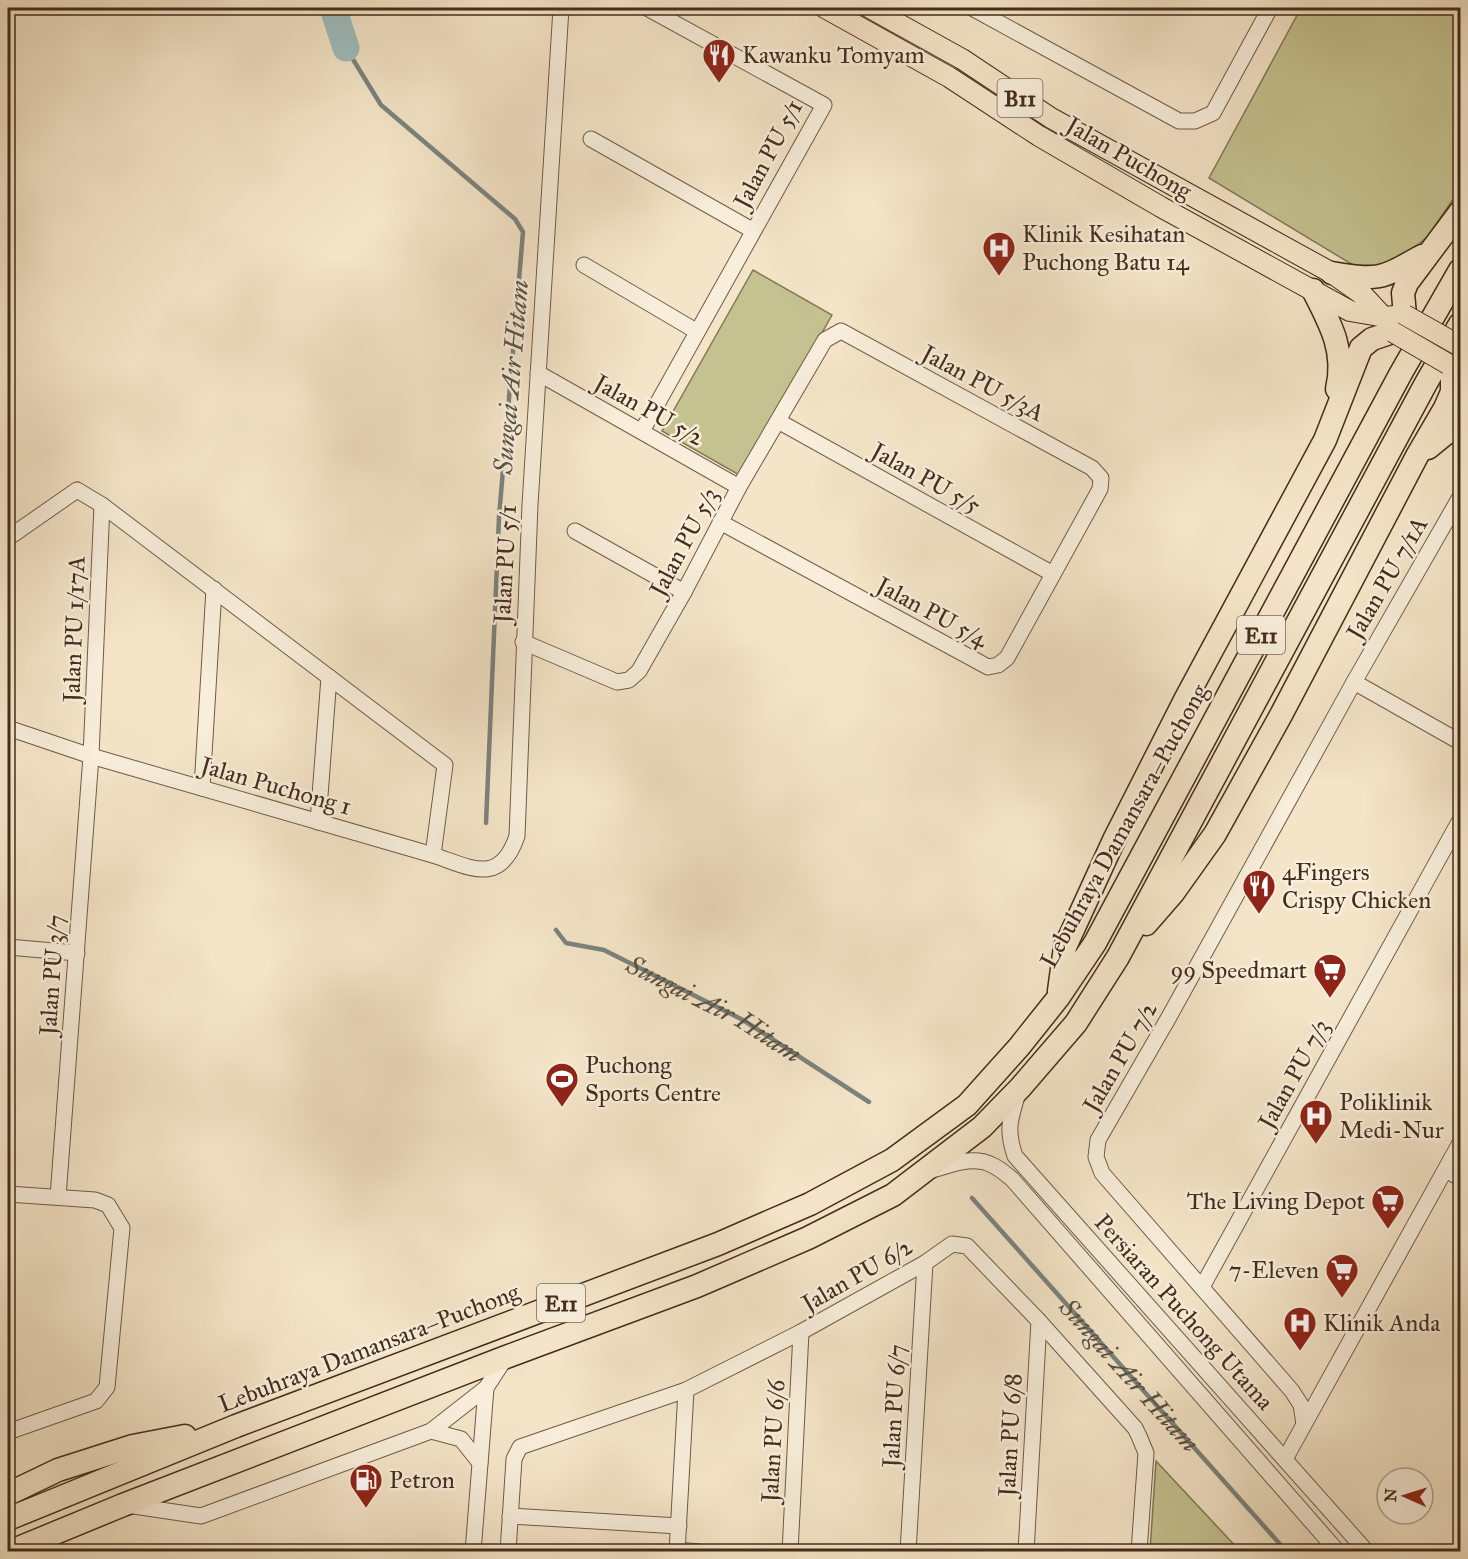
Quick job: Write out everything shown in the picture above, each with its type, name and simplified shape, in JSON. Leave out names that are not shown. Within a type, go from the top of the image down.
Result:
[{"type":"highway","points":[[1058,998],[1065,947],[1114,840],[1185,700],[1325,440],[1361,348],[1394,321],[1407,283],[1461,212]]},
{"type":"highway","points":[[1332,273],[1368,279],[1388,276],[1431,251]]},
{"type":"highway","name":"Lebuhraya Damansara–Puchong","points":[[8,1519],[236,1426],[718,1244],[810,1204],[892,1160],[967,1105],[1019,1047],[1058,998],[1095,943],[1401,373],[1461,270]]},
{"type":"highway","points":[[1313,290],[1339,349],[1339,379],[1325,440]]},
{"type":"highway","points":[[1118,957],[1173,894],[1215,834],[1281,715],[1417,456],[1445,408],[1452,392],[1452,378],[1458,349]]},
{"type":"highway","name":"E11","points":[[9,1551],[506,1357],[697,1286],[808,1238],[893,1195],[982,1127],[1020,1088],[1076,1023],[1118,957],[1419,395],[1458,349]]},
{"type":"highway","points":[[1417,456],[1461,422]]},
{"type":"highway","points":[[8,1494],[58,1470],[133,1446],[236,1426]]},
{"type":"main road","name":"Jalan Puchong","points":[[825,8],[949,77],[1039,136],[1161,207],[1350,311],[1394,321],[1458,349]]},
{"type":"main road","name":"Jalan Puchong","points":[[870,8],[962,59],[1051,118],[1332,273],[1394,321]]},
{"type":"street","name":"Jalan PU 5/1","points":[[517,836],[523,642],[561,8]]},
{"type":"street","name":"Jalan PU 5/1","points":[[642,431],[752,230],[824,105],[647,8]]},
{"type":"street","points":[[972,8],[1179,121],[1195,121],[1213,112],[1270,8]]},
{"type":"street","points":[[591,139],[752,230]]},
{"type":"street","points":[[584,265],[696,331]]},
{"type":"street","name":"Jalan PU 5/3","points":[[523,642],[617,682],[630,680],[639,671],[684,592],[739,487],[825,340],[840,331]]},
{"type":"street","name":"Jalan PU 5/3A","points":[[840,331],[1092,468],[1101,478]]},
{"type":"street","name":"Jalan PU 5/2","points":[[538,373],[739,487]]},
{"type":"street","name":"Jalan PU 5/5","points":[[778,421],[1053,574]]},
{"type":"street","name":"Jalan PU 5/4","points":[[720,522],[988,667],[998,665],[1007,658],[1100,489],[1101,478]]},
{"type":"street","points":[[8,538],[77,490],[102,505],[445,765],[433,855]]},
{"type":"street","name":"Jalan PU 7/1A","points":[[1354,682],[1461,497]]},
{"type":"street","name":"Jalan PU 1/17A","points":[[92,756],[102,505]]},
{"type":"street","points":[[574,531],[684,592]]},
{"type":"street","points":[[202,788],[214,589]]},
{"type":"street","points":[[318,822],[329,677]]},
{"type":"street","points":[[1354,682],[1461,742]]},
{"type":"street","name":"Jalan PU 7/2","points":[[1304,1424],[1301,1405],[1292,1390],[1102,1173],[1096,1156],[1098,1140],[1169,1017],[1354,682]]},
{"type":"street","name":"Jalan Puchong 1","points":[[8,728],[92,756],[473,868],[487,868],[503,864],[511,853],[517,836]]},
{"type":"street","name":"Jalan PU 3/7","points":[[58,1197],[92,756]]},
{"type":"street","name":"Jalan PU 7/3","points":[[1202,1287],[1461,820]]},
{"type":"street","points":[[8,947],[77,953]]},
{"type":"street","name":"Persiaran Puchong Utama","points":[[1020,1088],[1008,1133],[1015,1156],[1366,1551]]},
{"type":"street","points":[[1285,1459],[1461,1143]]},
{"type":"street","name":"Persiaran Puchong Utama","points":[[921,1174],[967,1160],[992,1164],[1012,1179],[1338,1551]]},
{"type":"street","points":[[1446,1170],[1461,1178]]},
{"type":"street","points":[[8,1194],[95,1200],[108,1204],[122,1228],[107,1387],[96,1401],[8,1432]]},
{"type":"street","name":"Jalan PU 6/2","points":[[508,1551],[514,1459],[520,1447],[686,1390],[801,1332],[925,1263],[952,1244],[967,1246],[1039,1321],[1135,1428],[1146,1453],[1139,1551]]},
{"type":"street","name":"Jalan PU 6/7","points":[[908,1551],[925,1263]]},
{"type":"street","name":"Jalan PU 6/8","points":[[1026,1551],[1039,1321]]},
{"type":"street","name":"Jalan PU 6/6","points":[[790,1551],[801,1332]]},
{"type":"street","points":[[123,1505],[201,1516],[431,1431],[486,1388],[506,1357]]},
{"type":"street","points":[[473,1551],[486,1388]]},
{"type":"street","points":[[686,1390],[677,1551],[699,1551]]},
{"type":"street","points":[[1292,1390],[1306,1396],[1323,1391]]},
{"type":"street","points":[[431,1431],[461,1438],[480,1463]]},
{"type":"street","points":[[510,1516],[679,1526]]},
{"type":"shaded area","points":[[1301,8],[1460,8],[1460,189],[1428,236],[1403,258],[1380,268],[1358,268],[1209,178]]},
{"type":"shaded area","points":[[753,270],[832,315],[741,476],[662,431]]},
{"type":"shaded area","points":[[1156,1461],[1240,1551],[1150,1551]]},
{"type":"waterway","name":"Sungai Air Hitam","points":[[333,8],[346,48]]},
{"type":"waterway","name":"Sungai Air Hitam","points":[[346,48],[381,105],[515,219],[523,232],[499,517],[486,823]]},
{"type":"waterway","name":"Sungai Air Hitam","points":[[556,930],[566,943],[604,950],[743,1020],[869,1102]]},
{"type":"waterway","name":"Sungai Air Hitam","points":[[972,1198],[1287,1552]]},
{"type":"place","name":"Kawanku Tomyam","points":[[719,84]]},
{"type":"place","name":"Klinik Kesihatan Puchong Batu 14","points":[[999,277]]},
{"type":"place","name":"4Fingers Crispy Chicken","points":[[1259,915]]},
{"type":"place","name":"99 Speedmart","points":[[1330,999]]},
{"type":"place","name":"Puchong Sports Centre","points":[[562,1108]]},
{"type":"place","name":"Poliklinik Medi-Nur","points":[[1316,1145]]},
{"type":"place","name":"The Living Depot","points":[[1388,1230]]},
{"type":"place","name":"7-Eleven","points":[[1342,1299]]},
{"type":"place","name":"Klinik Anda","points":[[1300,1352]]},
{"type":"place","name":"Petron","points":[[366,1509]]}]
